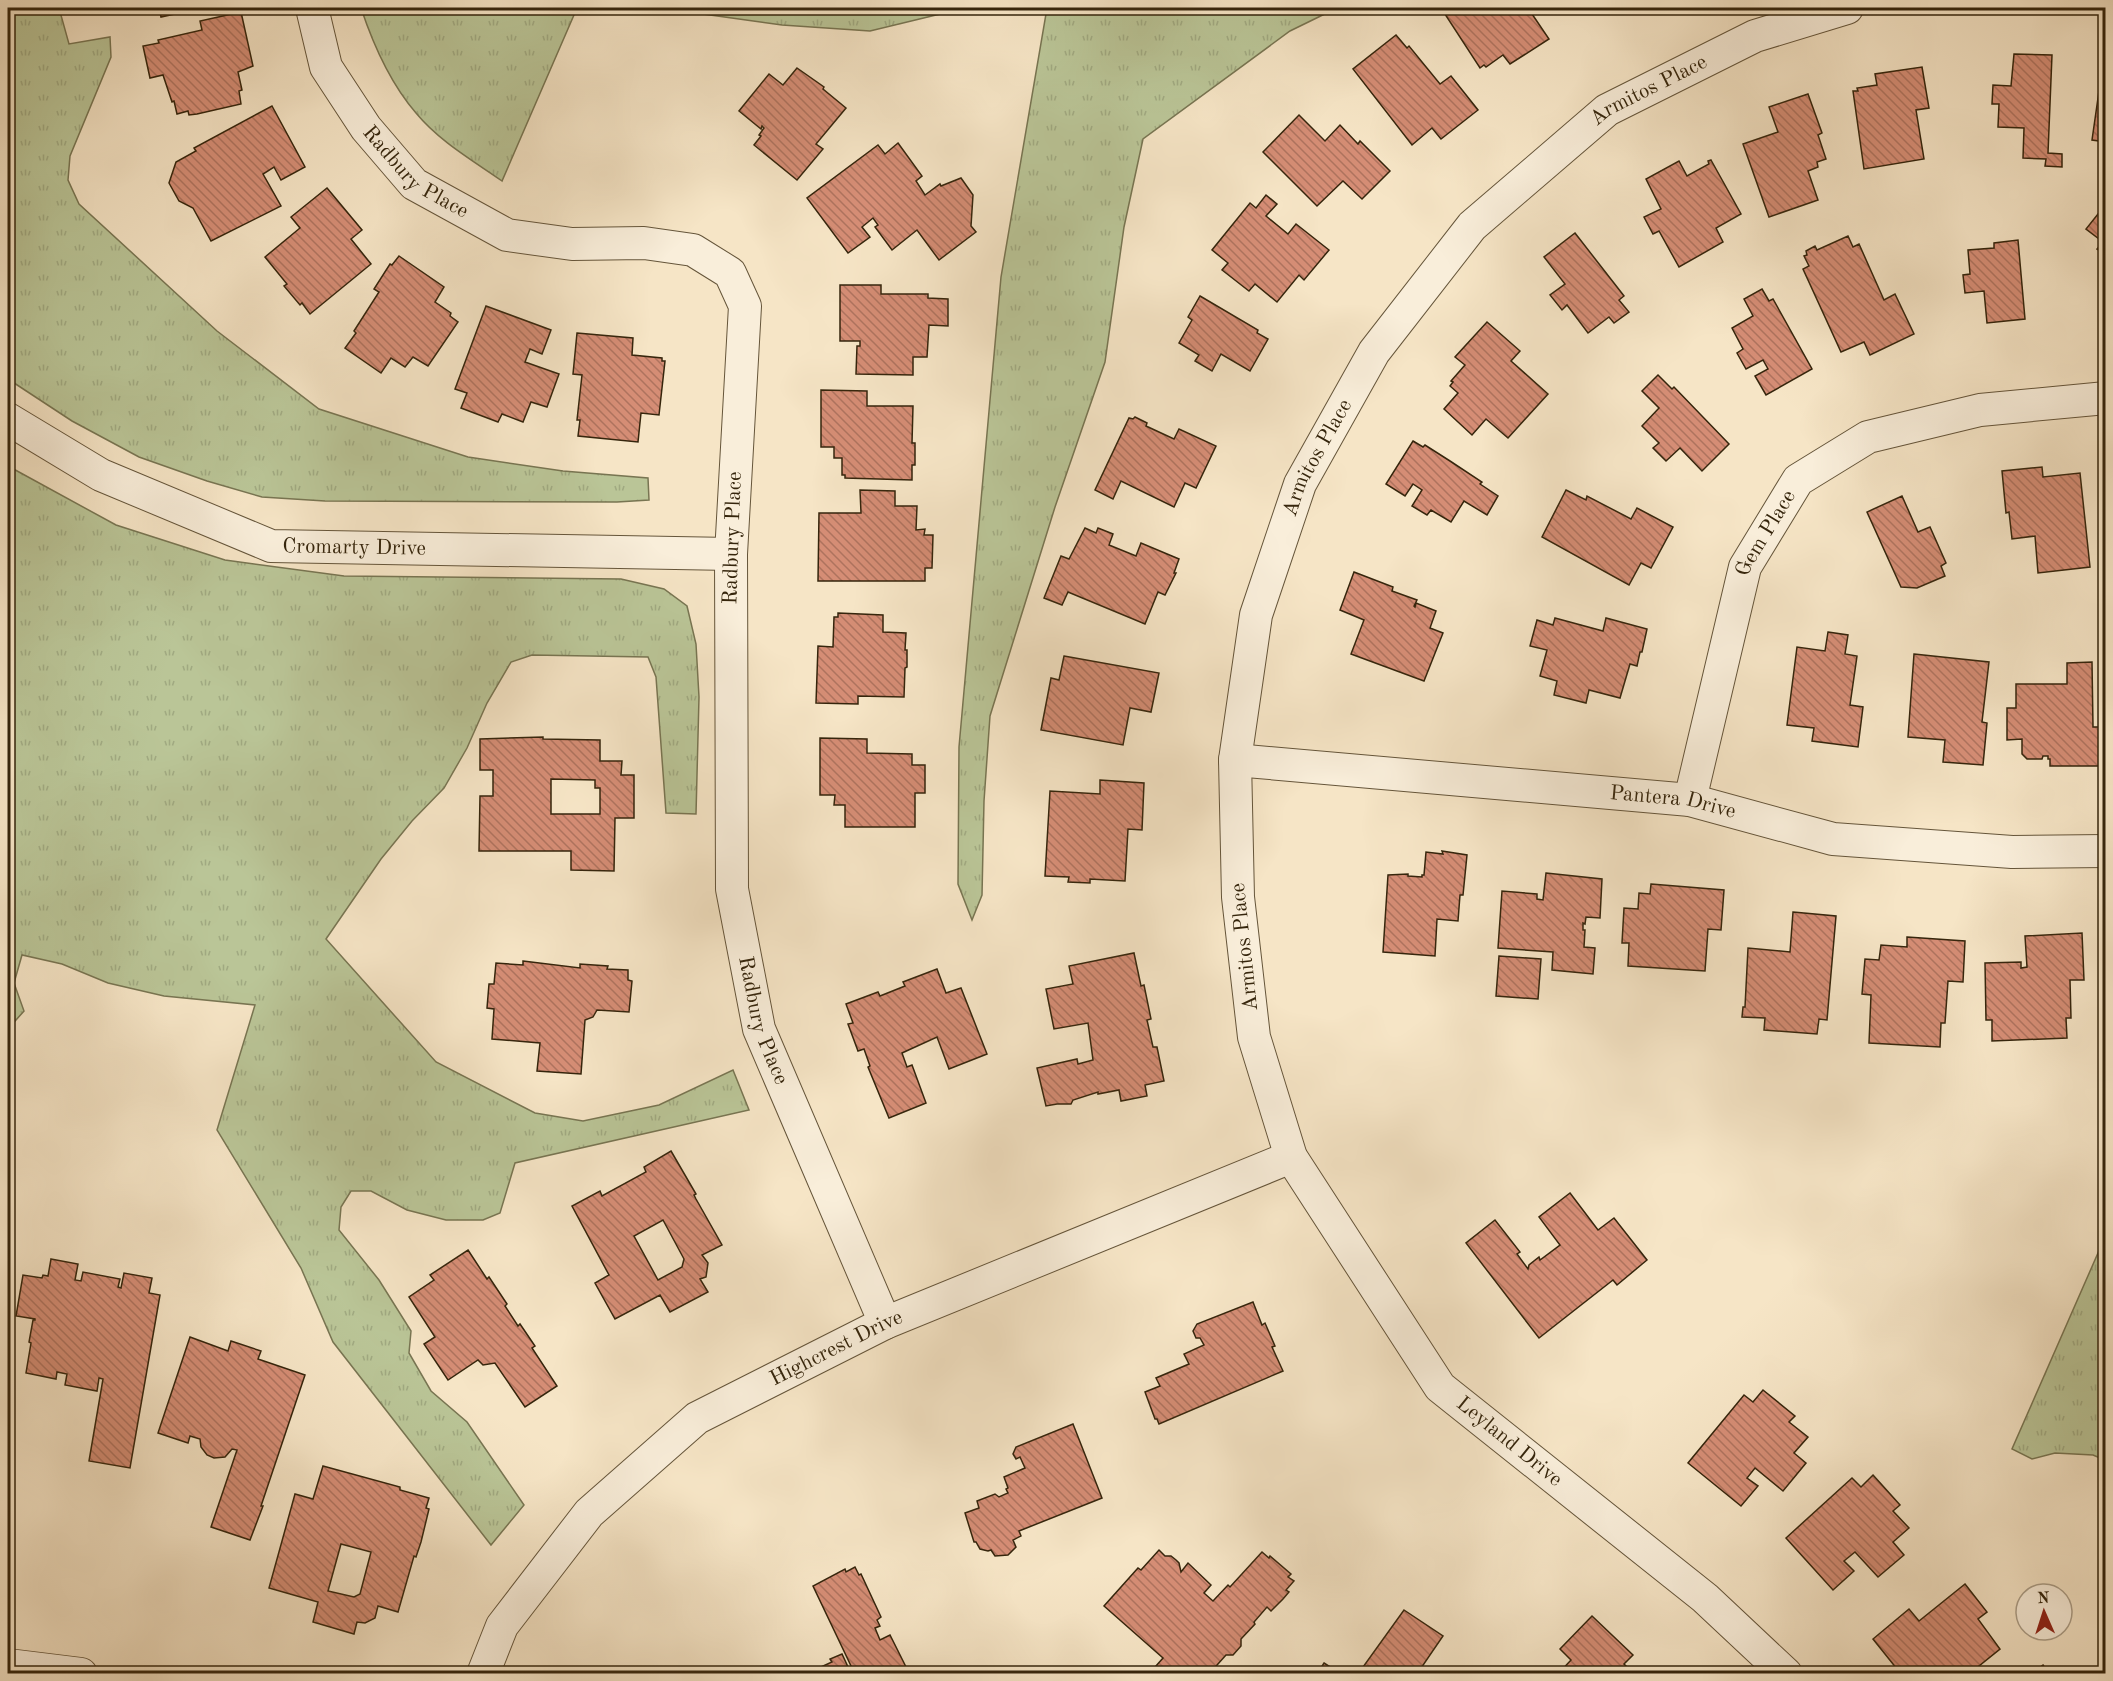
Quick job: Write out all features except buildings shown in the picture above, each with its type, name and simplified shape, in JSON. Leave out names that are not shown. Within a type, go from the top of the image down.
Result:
[{"type":"street","name":"Radbury Place","points":[[312,8],[327,67],[366,128],[414,184],[507,235],[572,244],[644,243],[693,250],[730,273],[745,306],[731,554],[732,889],[759,1029],[885,1323]]},
{"type":"street","name":"Armitos Place","points":[[1291,1157],[1254,1037],[1238,897],[1235,760],[1256,615],[1300,484],[1374,352],[1472,226],[1607,110],[1755,36],[1847,8]]},
{"type":"street","name":"Gem Place","points":[[1690,800],[1745,567],[1798,480],[1868,436],[1980,410],[2106,398]]},
{"type":"street","name":"Cromarty Drive","points":[[8,419],[101,475],[271,546],[731,554]]},
{"type":"street","name":"Pantera Drive","points":[[1235,760],[1690,800],[1833,839],[2012,852],[2106,851]]},
{"type":"street","name":"Highcrest Drive","points":[[483,1674],[502,1626],[589,1514],[697,1418],[885,1323],[1291,1157]]},
{"type":"street","name":"Leyland Drive","points":[[1291,1157],[1440,1387],[1705,1598],[1786,1674]]},
{"type":"street","points":[[8,1665],[81,1674]]},
{"type":"green space","points":[[8,8],[59,8],[69,44],[110,37],[111,57],[70,156],[68,180],[79,204],[217,331],[319,409],[468,457],[563,471],[648,478],[649,500],[617,502],[325,501],[262,497],[139,457],[72,421],[8,379]]},
{"type":"green space","points":[[361,8],[577,8],[502,181],[445,141],[416,113],[398,89],[383,63]]},
{"type":"green space","points":[[690,8],[965,8],[870,31],[782,25],[703,14]]},
{"type":"green space","points":[[1047,8],[1337,8],[1290,31],[1143,139],[1124,227],[1105,362],[1055,507],[990,716],[984,801],[982,895],[972,920],[958,884],[959,747],[1001,277]]},
{"type":"green space","points":[[8,466],[116,525],[225,560],[344,576],[621,579],[664,589],[687,606],[696,644],[699,697],[696,814],[666,813],[656,677],[648,657],[532,655],[511,662],[487,703],[467,748],[444,788],[412,821],[381,859],[326,939],[436,1062],[535,1113],[583,1121],[659,1105],[733,1070],[749,1110],[515,1163],[500,1213],[483,1220],[446,1220],[407,1210],[371,1191],[351,1191],[341,1207],[339,1230],[379,1280],[411,1331],[409,1353],[431,1391],[467,1422],[524,1505],[491,1545],[333,1342],[301,1268],[217,1130],[255,1005],[164,996],[108,983],[62,964],[22,955],[14,983],[24,1011],[8,1029]]},
{"type":"green space","points":[[2105,1237],[2105,1460],[2093,1455],[2055,1453],[2032,1459],[2012,1449]]}]
